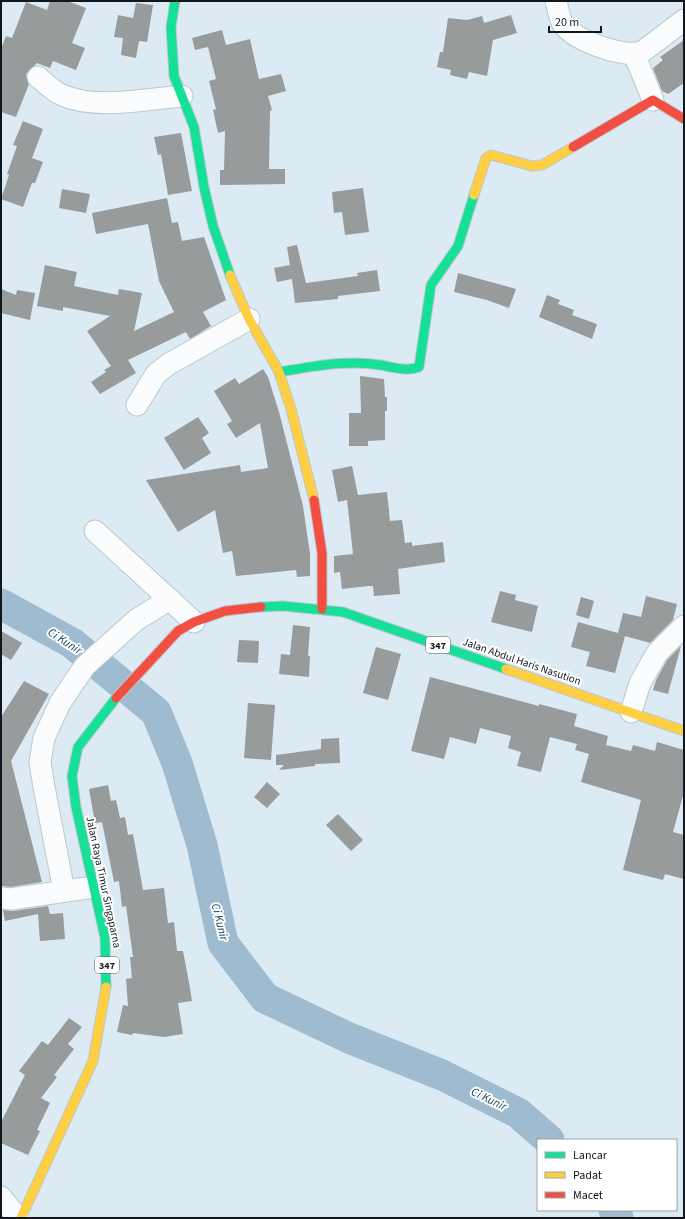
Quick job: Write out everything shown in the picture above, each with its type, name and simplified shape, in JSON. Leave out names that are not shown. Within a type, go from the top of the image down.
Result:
[{"type":"street","points":[[175,1],[171,28],[174,76],[194,127],[204,187],[213,226],[236,292],[249,319],[279,372],[291,409],[315,504],[322,553],[322,609]]},
{"type":"street","points":[[556,1],[563,23],[572,33],[587,42],[634,54],[654,44],[684,20]]},
{"type":"street","points":[[634,54],[653,100],[684,119]]},
{"type":"street","points":[[38,77],[62,95],[98,102],[182,96]]},
{"type":"street","points":[[279,372],[356,364],[369,364],[412,370],[417,369],[420,362],[431,285],[458,246],[486,158],[490,155],[496,155],[532,166],[542,165],[653,100]]},
{"type":"street","points":[[137,405],[156,374],[169,364],[249,319]]},
{"type":"street","points":[[95,531],[170,599],[186,626]]},
{"type":"street","points":[[64,891],[40,762],[44,738],[60,703],[85,666],[136,620],[170,599]]},
{"type":"street","name":"Jalan Abdul Haris Nasution","points":[[186,626],[226,611],[256,607],[283,606],[343,612],[684,731]]},
{"type":"street","name":"Jalan Raya Timur Singaparna","points":[[19,1218],[93,1061],[106,984],[107,963],[105,938],[76,808],[72,776],[78,747],[107,708],[186,626]]},
{"type":"street","points":[[631,712],[640,683],[657,653],[684,626]]},
{"type":"street","points":[[1,898],[11,899],[94,886]]},
{"type":"street","points":[[1,1197],[19,1218]]},
{"type":"building","points":[[50,1],[67,1],[86,8],[72,43],[85,48],[76,70],[53,61],[50,68],[37,63],[26,74],[29,84],[16,117],[1,112],[1,49],[6,36],[12,38],[26,2],[47,10]]},
{"type":"building","points":[[136,3],[153,5],[147,42],[139,41],[136,58],[121,55],[123,38],[114,37],[118,15],[133,18]]},
{"type":"building","points":[[511,15],[517,33],[493,40],[487,76],[469,72],[467,79],[450,75],[451,70],[437,67],[440,52],[443,52],[448,18],[467,20],[482,16],[484,23]]},
{"type":"building","points":[[222,30],[226,45],[250,39],[259,79],[281,74],[286,91],[268,96],[272,110],[270,111],[269,169],[285,169],[285,184],[220,185],[220,170],[224,170],[225,131],[218,133],[213,110],[216,109],[209,81],[216,79],[208,47],[195,50],[192,38]]},
{"type":"building","points":[[684,40],[684,83],[668,94],[662,91],[653,68],[663,60],[660,57]]},
{"type":"building","points":[[23,121],[43,129],[32,158],[43,162],[35,183],[32,183],[23,207],[1,199],[9,175],[7,174],[17,146],[13,145]]},
{"type":"building","points":[[181,133],[192,191],[168,195],[161,154],[158,155],[154,137]]},
{"type":"building","points":[[363,188],[369,232],[345,235],[342,212],[334,213],[332,192]]},
{"type":"building","points":[[62,189],[90,194],[86,213],[59,208]]},
{"type":"building","points":[[167,198],[172,223],[178,222],[182,241],[204,237],[226,300],[203,312],[211,326],[190,339],[186,332],[128,360],[136,373],[100,394],[91,382],[106,372],[104,370],[111,366],[87,331],[110,316],[63,307],[63,311],[37,306],[45,265],[77,272],[74,286],[118,295],[119,289],[142,293],[134,331],[174,312],[159,281],[148,224],[96,234],[92,213]]},
{"type":"building","points":[[297,245],[306,283],[358,276],[357,273],[377,270],[380,291],[338,296],[338,299],[295,303],[292,279],[277,282],[274,268],[290,265],[287,247]]},
{"type":"building","points":[[458,273],[516,289],[509,308],[487,300],[454,292]]},
{"type":"building","points":[[1,289],[16,295],[17,290],[35,293],[30,320],[1,313]]},
{"type":"building","points":[[547,295],[560,300],[558,304],[574,310],[572,315],[597,324],[592,339],[539,317]]},
{"type":"building","points":[[263,369],[268,377],[279,412],[303,506],[310,554],[310,576],[297,577],[296,570],[236,576],[232,551],[223,553],[215,510],[178,532],[146,480],[240,465],[241,472],[268,468],[260,423],[236,438],[227,424],[232,421],[214,391],[235,378],[239,384]]},
{"type":"building","points":[[360,376],[384,379],[385,397],[387,397],[387,411],[385,411],[385,440],[368,441],[368,446],[349,446],[349,413],[361,413]]},
{"type":"building","points":[[198,417],[209,433],[202,438],[211,453],[184,470],[164,438]]},
{"type":"building","points":[[352,466],[358,495],[387,492],[390,521],[402,520],[405,543],[412,542],[412,546],[443,542],[445,562],[398,569],[400,594],[374,596],[373,586],[342,589],[340,572],[334,573],[334,556],[353,554],[347,500],[338,502],[332,470]]},
{"type":"building","points":[[500,591],[516,595],[515,600],[538,606],[532,632],[491,622]]},
{"type":"building","points":[[646,596],[677,604],[673,620],[650,643],[625,636],[615,673],[586,666],[590,652],[571,647],[578,622],[618,633],[623,613],[641,617]]},
{"type":"building","points":[[581,597],[594,601],[589,619],[576,615]]},
{"type":"building","points":[[293,625],[310,627],[308,656],[310,656],[309,677],[279,674],[281,654],[290,655]]},
{"type":"building","points":[[1,631],[22,643],[11,660],[1,654]]},
{"type":"building","points":[[239,640],[259,641],[258,663],[237,662]]},
{"type":"building","points":[[681,646],[668,694],[653,690],[656,680],[667,660]]},
{"type":"building","points":[[376,647],[401,654],[388,700],[363,693]]},
{"type":"building","points":[[430,677],[539,706],[539,704],[577,714],[574,726],[608,736],[606,745],[631,751],[633,745],[655,751],[657,742],[684,750],[684,792],[673,832],[684,835],[684,879],[665,874],[663,880],[623,870],[641,800],[581,782],[589,754],[575,750],[577,744],[550,737],[541,772],[517,766],[521,752],[508,748],[511,736],[480,728],[476,744],[450,737],[444,759],[411,751]]},
{"type":"building","points":[[24,681],[49,694],[11,761],[42,882],[11,887],[1,886],[1,717]]},
{"type":"building","points":[[248,703],[275,705],[271,760],[244,758]]},
{"type":"building","points":[[339,738],[340,763],[315,764],[315,766],[279,770],[284,765],[276,765],[276,755],[321,749],[321,739]]},
{"type":"building","points":[[267,782],[280,794],[267,808],[254,797]]},
{"type":"building","points":[[108,785],[111,801],[116,800],[120,818],[125,817],[128,835],[133,834],[143,890],[164,888],[168,923],[174,922],[177,951],[183,951],[192,1001],[178,1003],[183,1034],[164,1037],[133,1033],[132,1035],[117,1032],[123,1005],[128,1006],[126,979],[132,978],[130,957],[133,957],[126,906],[122,907],[119,881],[114,882],[102,822],[95,823],[89,789]]},
{"type":"building","points":[[338,814],[363,840],[351,851],[326,825]]},
{"type":"building","points":[[48,906],[50,914],[63,913],[65,939],[40,941],[38,914],[5,921],[3,910],[13,911]]},
{"type":"building","points":[[69,1018],[82,1027],[68,1044],[74,1049],[54,1075],[57,1077],[41,1098],[50,1103],[37,1130],[40,1131],[28,1155],[1,1143],[1,1122],[25,1075],[19,1071],[42,1041],[48,1045]]},
{"type":"waterway","name":"Ci Kunir","points":[[1,604],[72,643],[156,712],[177,763],[202,845],[223,943],[265,998],[349,1038],[442,1075],[518,1113],[548,1139]]},
{"type":"waterway","name":"Ci Kunir","points":[[614,1211],[618,1218]]},
{"type":"traffic: fast","points":[[175,1],[171,27],[174,76],[194,127],[204,187],[213,226],[230,275]]},
{"type":"traffic: fast","points":[[279,372],[342,363],[367,363],[405,369],[419,367],[431,285],[458,246],[474,195]]},
{"type":"traffic: fast","points":[[261,607],[283,606],[343,612],[506,669]]},
{"type":"traffic: fast","points":[[106,987],[105,938],[76,807],[72,776],[78,747],[116,698]]},
{"type":"traffic: slow","points":[[474,195],[486,158],[491,155],[532,166],[542,165],[573,147]]},
{"type":"traffic: slow","points":[[230,275],[249,319],[279,372],[291,409],[314,500]]},
{"type":"traffic: slow","points":[[506,669],[684,731]]},
{"type":"traffic: slow","points":[[21,1218],[93,1061],[106,987]]},
{"type":"traffic: jam","points":[[573,147],[653,100],[684,119]]},
{"type":"traffic: jam","points":[[314,500],[322,553],[322,609]]},
{"type":"traffic: jam","points":[[116,698],[178,631],[194,622],[225,611],[261,607]]}]
